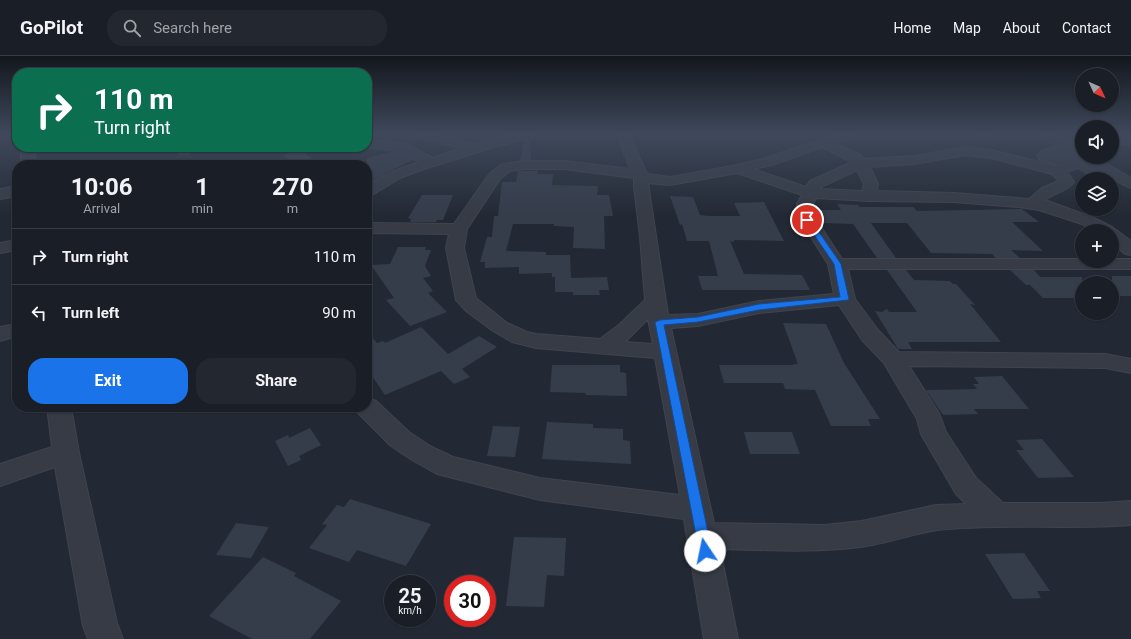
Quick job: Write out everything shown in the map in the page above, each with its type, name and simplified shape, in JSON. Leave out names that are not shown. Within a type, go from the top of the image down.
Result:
[{"type":"street","points":[[512,166],[513,161]]},
{"type":"street","points":[[633,161],[641,182],[649,237],[657,312],[700,523],[721,639]]},
{"type":"street","points":[[666,352],[536,341],[500,327],[466,300],[456,248],[459,229],[495,176],[504,169],[512,166],[564,165],[641,182],[670,181],[738,169],[769,161]]},
{"type":"street","points":[[893,161],[861,163],[818,181],[805,204],[805,215],[838,264],[845,299],[870,335],[893,359],[930,418],[934,434],[966,486],[997,515]]},
{"type":"street","points":[[1020,161],[1057,171],[1065,177],[1067,182],[1040,196],[1036,200],[1040,205]]},
{"type":"street","points":[[1057,171],[1073,165],[1061,161]]},
{"type":"street","points":[[1089,161],[1100,172]]},
{"type":"street","points":[[372,188],[379,182],[431,162]]},
{"type":"street","points":[[861,163],[871,184],[870,196]]},
{"type":"street","points":[[1097,164],[1131,184]]},
{"type":"street","points":[[1116,164],[1131,173]]},
{"type":"street","points":[[738,169],[810,193],[973,198],[1012,201],[1040,205],[1093,224]]},
{"type":"street","points":[[1119,186],[1131,194]]},
{"type":"street","points":[[0,194],[12,192]]},
{"type":"street","points":[[372,228],[459,229]]},
{"type":"street","points":[[372,233],[391,228]]},
{"type":"street","points":[[1119,241],[1131,250]]},
{"type":"street","points":[[0,248],[12,246]]},
{"type":"street","points":[[838,264],[1131,264]]},
{"type":"street","points":[[604,347],[627,329],[657,312],[698,320],[766,306],[845,299]]},
{"type":"street","points":[[0,334],[12,331]]},
{"type":"street","points":[[893,359],[1105,361],[1131,366]]},
{"type":"street","points":[[60,412],[66,453],[100,626],[106,639]]},
{"type":"street","points":[[372,412],[400,438],[421,453],[447,466],[540,489],[700,523],[825,538],[862,534],[936,518],[997,515],[1100,515],[1131,513]]},
{"type":"street","points":[[0,475],[66,453]]},
{"type":"building","points":[[372,161],[410,161],[372,180]]},
{"type":"building","points":[[518,171],[538,171],[537,174],[553,174],[552,185],[598,186],[597,195],[609,195],[613,216],[604,216],[605,249],[573,248],[574,227],[554,226],[554,224],[513,224],[506,251],[546,252],[546,255],[570,255],[571,278],[607,277],[609,290],[599,290],[600,295],[573,295],[573,292],[555,292],[555,277],[552,277],[552,273],[519,274],[519,267],[485,268],[485,262],[480,262],[487,237],[492,237],[494,216],[498,216],[502,182],[516,182]]},
{"type":"building","points":[[422,195],[453,195],[443,220],[437,220],[436,222],[410,222],[411,219],[408,218]]},
{"type":"building","points":[[670,196],[693,197],[700,215],[709,216],[740,216],[734,203],[764,202],[784,241],[730,241],[744,274],[802,275],[810,290],[702,290],[698,276],[718,276],[709,241],[687,241],[682,224],[680,225]]},
{"type":"building","points":[[837,204],[858,205],[860,207],[913,207],[917,211],[1022,209],[1039,222],[1012,222],[1043,251],[1011,250],[1020,258],[996,258],[992,254],[931,253],[907,223],[871,223],[896,258],[877,258],[853,224],[824,223],[815,210],[841,210]]},
{"type":"building","points":[[398,247],[426,247],[425,250],[431,250],[425,266],[431,276],[423,278],[433,291],[428,293],[447,312],[410,326],[386,300],[394,298],[372,266],[372,265],[390,264]]},
{"type":"building","points":[[887,270],[906,270],[914,280],[950,281],[953,284],[956,284],[975,305],[970,304],[1001,342],[908,342],[912,349],[898,349],[875,311],[882,312],[887,309],[889,312],[917,312]]},
{"type":"building","points":[[1010,270],[1034,270],[1040,277],[1075,277],[1075,298],[1043,298],[1030,285],[1026,285]]},
{"type":"building","points":[[1119,276],[1131,276],[1131,296],[1119,296]]},
{"type":"building","points":[[783,323],[826,324],[844,363],[880,419],[868,419],[871,426],[831,426],[815,390],[785,389],[783,383],[724,383],[719,365],[798,364]]},
{"type":"building","points":[[421,327],[448,354],[479,336],[497,347],[462,369],[470,377],[454,384],[441,371],[385,395],[372,376],[372,337],[377,343],[383,341],[385,343]]},
{"type":"building","points":[[552,365],[620,365],[620,372],[626,373],[627,396],[550,392]]},
{"type":"building","points":[[1002,376],[1029,409],[974,409],[978,414],[943,415],[926,390],[977,389],[973,384],[979,384],[974,377]]},
{"type":"building","points":[[547,422],[593,424],[593,428],[623,429],[623,440],[630,441],[631,464],[542,459]]},
{"type":"building","points":[[493,426],[520,427],[515,457],[487,456]]},
{"type":"building","points":[[310,428],[321,445],[299,456],[301,460],[288,466],[275,441],[288,435],[289,438]]},
{"type":"building","points":[[744,432],[792,432],[800,454],[750,454]]},
{"type":"building","points":[[1042,439],[1074,477],[1038,478],[1016,450],[1024,450],[1016,440]]},
{"type":"building","points":[[350,499],[431,524],[406,566],[357,550],[349,562],[309,548],[327,525],[322,524],[337,505],[344,507]]},
{"type":"building","points":[[236,523],[269,527],[251,558],[216,555]]},
{"type":"building","points":[[514,537],[566,538],[564,576],[547,575],[544,607],[506,606]]},
{"type":"building","points":[[1024,553],[1050,591],[1037,591],[1041,598],[1013,599],[985,554]]},
{"type":"building","points":[[263,557],[296,573],[294,576],[341,601],[310,639],[252,639],[209,616]]},
{"type":"route","points":[[705,551],[660,322],[698,320],[774,305],[845,299],[838,264],[807,220]]}]
